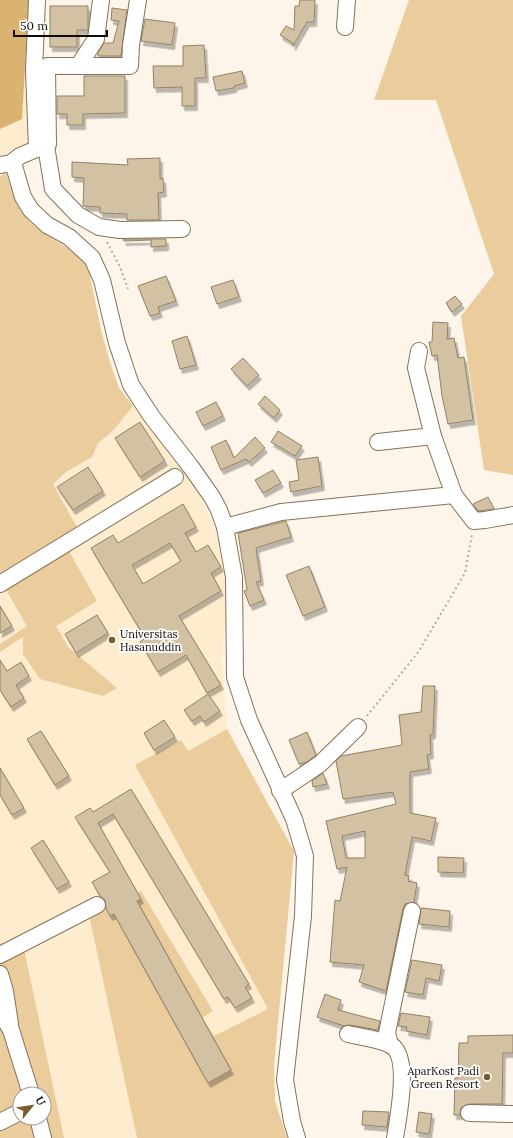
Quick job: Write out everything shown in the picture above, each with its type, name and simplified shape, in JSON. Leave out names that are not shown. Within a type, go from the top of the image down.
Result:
[{"type":"street","points":[[37,0],[34,70],[23,156],[78,215],[99,227],[120,230],[182,229]]},
{"type":"street","points":[[79,65],[96,38],[101,0]]},
{"type":"street","points":[[138,0],[131,44],[130,66],[47,66],[48,142],[23,156],[14,166],[23,197],[31,210],[47,225],[69,237],[92,258],[102,280],[117,343],[131,385],[152,418],[191,466],[219,510],[234,525],[235,677],[249,720],[290,784],[294,819],[305,856],[303,916],[285,1080],[292,1121],[297,1138]]},
{"type":"street","points":[[344,26],[347,0]]},
{"type":"street","points":[[419,351],[416,368],[433,436],[454,494],[474,521],[513,515]]},
{"type":"street","points":[[378,442],[433,436]]},
{"type":"street","points":[[0,584],[175,477]]},
{"type":"street","points":[[234,525],[281,512],[454,494]]},
{"type":"street","points":[[290,784],[320,764],[358,727]]},
{"type":"street","points":[[0,955],[97,905]]},
{"type":"street","points":[[390,1045],[387,1033],[412,910]]},
{"type":"street","points":[[0,974],[5,991],[11,1030],[28,1086]]},
{"type":"street","points":[[0,1012],[11,1030]]},
{"type":"street","points":[[348,1034],[390,1045],[399,1054],[401,1066],[395,1138]]},
{"type":"street","points":[[469,1112],[513,1114]]},
{"type":"street","points":[[0,1122],[12,1116]]},
{"type":"street","points":[[40,1126],[43,1138]]},
{"type":"path","points":[[99,227],[120,267],[128,289]]},
{"type":"path","points":[[358,727],[419,651],[466,573],[474,521]]},
{"type":"shaded area","points":[[0,0],[42,0],[42,140],[28,143],[0,158]]},
{"type":"shaded area","points":[[0,0],[29,0],[22,119],[0,129]]},
{"type":"shaded area","points":[[409,0],[513,0],[513,475],[484,470],[461,316],[494,274],[436,100],[374,100]]},
{"type":"shaded area","name":"Universitas Hasanuddin","points":[[0,162],[6,173],[16,202],[29,221],[40,231],[61,242],[83,259],[91,279],[101,330],[119,388],[192,483],[209,513],[221,547],[228,596],[222,656],[227,729],[294,851],[274,1065],[275,1101],[287,1138],[0,1138]]},
{"type":"shaded area","points":[[6,173],[22,212],[32,224],[45,235],[78,255],[88,267],[101,330],[110,363],[119,388],[133,406],[112,432],[98,443],[92,457],[66,472],[53,484],[79,531],[0,577],[0,176]]},
{"type":"shaded area","points":[[69,551],[97,601],[56,626],[68,647],[117,688],[103,696],[40,679],[23,654],[23,637],[0,652],[0,644],[27,626],[5,588]]},
{"type":"shaded area","points":[[227,729],[294,851],[274,1065],[275,1101],[287,1138],[137,1138],[89,915],[141,891],[213,1011],[202,1018],[214,1036],[268,1009],[135,765],[181,740],[188,751]]},
{"type":"shaded area","points":[[0,943],[24,949],[64,1138],[0,1138]]},
{"type":"building","points":[[300,0],[315,0],[314,22],[307,22],[293,46],[293,43],[280,35],[286,26],[294,30],[295,6],[299,6]]},
{"type":"building","points":[[50,6],[88,6],[88,30],[77,30],[77,47],[50,47]]},
{"type":"building","points":[[112,8],[127,10],[121,56],[98,56],[98,53],[104,43],[113,43],[119,21],[111,20]]},
{"type":"building","points":[[145,19],[175,23],[172,45],[141,41]]},
{"type":"building","points":[[204,45],[206,78],[195,78],[195,106],[182,106],[182,87],[154,88],[153,66],[183,66],[183,46]]},
{"type":"building","points":[[242,71],[245,83],[234,86],[234,88],[216,91],[213,77]]},
{"type":"building","points":[[84,76],[125,76],[125,113],[83,114],[83,125],[67,125],[67,114],[57,114],[57,96],[84,96]]},
{"type":"building","points":[[160,158],[160,179],[163,178],[164,192],[158,193],[159,220],[127,220],[127,214],[100,213],[100,207],[83,206],[84,178],[72,177],[72,162],[128,165],[127,159]]},
{"type":"building","points":[[123,239],[166,239],[166,246],[151,247],[151,240],[124,241]]},
{"type":"building","points":[[166,276],[176,301],[158,307],[160,313],[150,316],[138,286]]},
{"type":"building","points":[[233,280],[239,297],[217,304],[211,287]]},
{"type":"building","points":[[455,296],[462,304],[452,312],[446,303]]},
{"type":"building","points":[[433,322],[448,323],[447,339],[454,338],[458,358],[464,357],[473,420],[448,424],[442,396],[437,355],[432,356],[429,342],[432,342]]},
{"type":"building","points":[[187,336],[196,365],[180,369],[172,341]]},
{"type":"building","points":[[243,358],[259,375],[247,386],[231,369]]},
{"type":"building","points":[[265,396],[280,410],[274,418],[258,404]]},
{"type":"building","points":[[216,402],[223,416],[203,426],[196,412]]},
{"type":"building","points":[[140,422],[165,461],[140,477],[115,438]]},
{"type":"building","points":[[278,431],[302,446],[295,456],[271,442]]},
{"type":"building","points":[[255,437],[265,448],[249,462],[246,459],[221,470],[211,447],[226,440],[234,458]]},
{"type":"building","points":[[318,457],[322,486],[291,492],[289,482],[299,480],[296,460]]},
{"type":"building","points":[[88,467],[103,491],[73,510],[57,487]]},
{"type":"building","points":[[273,470],[281,483],[263,493],[255,480]]},
{"type":"building","points":[[488,497],[494,509],[478,511],[473,504]]},
{"type":"building","points":[[183,504],[196,527],[185,533],[196,552],[208,545],[221,567],[211,573],[221,591],[179,616],[221,685],[207,693],[186,655],[158,672],[140,642],[145,638],[91,548],[113,535],[118,543]],"holes":[[[170,543],[181,561],[143,584],[132,565]]]},
{"type":"building","points":[[286,521],[291,537],[256,548],[261,581],[256,582],[264,600],[250,606],[244,591],[247,590],[238,533]]},
{"type":"building","points":[[309,566],[325,607],[303,616],[286,575]]},
{"type":"building","points":[[0,606],[12,626],[0,633]]},
{"type":"building","points":[[97,615],[108,633],[76,653],[65,634]]},
{"type":"building","points":[[0,660],[7,671],[21,662],[29,676],[16,685],[24,698],[11,707],[0,690]]},
{"type":"building","points":[[423,686],[435,686],[433,734],[430,735],[431,754],[427,755],[429,769],[410,772],[410,813],[436,818],[431,841],[412,837],[405,875],[409,876],[408,881],[417,883],[414,902],[405,904],[403,909],[386,991],[359,982],[364,965],[330,962],[335,900],[340,901],[347,867],[337,869],[326,821],[396,804],[393,792],[343,799],[336,761],[341,756],[402,745],[399,715],[421,712]],"holes":[[[365,831],[365,858],[346,858],[342,836]]]},
{"type":"building","points":[[208,694],[220,711],[204,722],[200,716],[192,721],[184,710]]},
{"type":"building","points":[[164,720],[175,737],[154,750],[144,733]]},
{"type":"building","points":[[41,731],[69,776],[55,785],[27,739]]},
{"type":"building","points":[[307,732],[316,755],[307,762],[299,764],[289,740]]},
{"type":"building","points":[[0,768],[24,808],[12,815],[0,795]]},
{"type":"building","points":[[323,773],[327,784],[313,787],[312,781]]},
{"type":"building","points":[[131,789],[249,984],[245,987],[252,998],[235,1008],[228,997],[224,999],[113,814],[98,823],[141,899],[137,901],[231,1070],[208,1083],[114,914],[110,916],[106,908],[105,900],[100,896],[92,882],[110,872],[75,817],[90,808],[93,812]]},
{"type":"building","points":[[43,840],[69,882],[57,889],[31,848]]},
{"type":"building","points":[[438,857],[464,858],[463,873],[438,872]]},
{"type":"building","points":[[421,908],[450,911],[449,927],[419,924]]},
{"type":"building","points":[[412,960],[442,965],[439,981],[426,978],[423,995],[405,992]]},
{"type":"building","points":[[325,994],[341,1000],[338,1010],[380,1021],[378,1030],[350,1025],[344,1026],[317,1017]]},
{"type":"building","points":[[401,1013],[430,1017],[427,1035],[406,1031],[407,1027],[398,1026]]},
{"type":"building","points":[[513,1035],[513,1053],[503,1053],[502,1104],[469,1104],[461,1108],[460,1115],[454,1115],[455,1078],[458,1078],[459,1043],[468,1043],[468,1036]]},
{"type":"building","points":[[363,1111],[389,1112],[387,1127],[362,1125]]},
{"type":"building","points":[[419,1112],[432,1114],[429,1134],[416,1132]]},
{"type":"place","name":"Universitas Hasanuddin","points":[[112,640]]},
{"type":"place","name":"AparKost Padi Green Resort","points":[[487,1077]]}]
